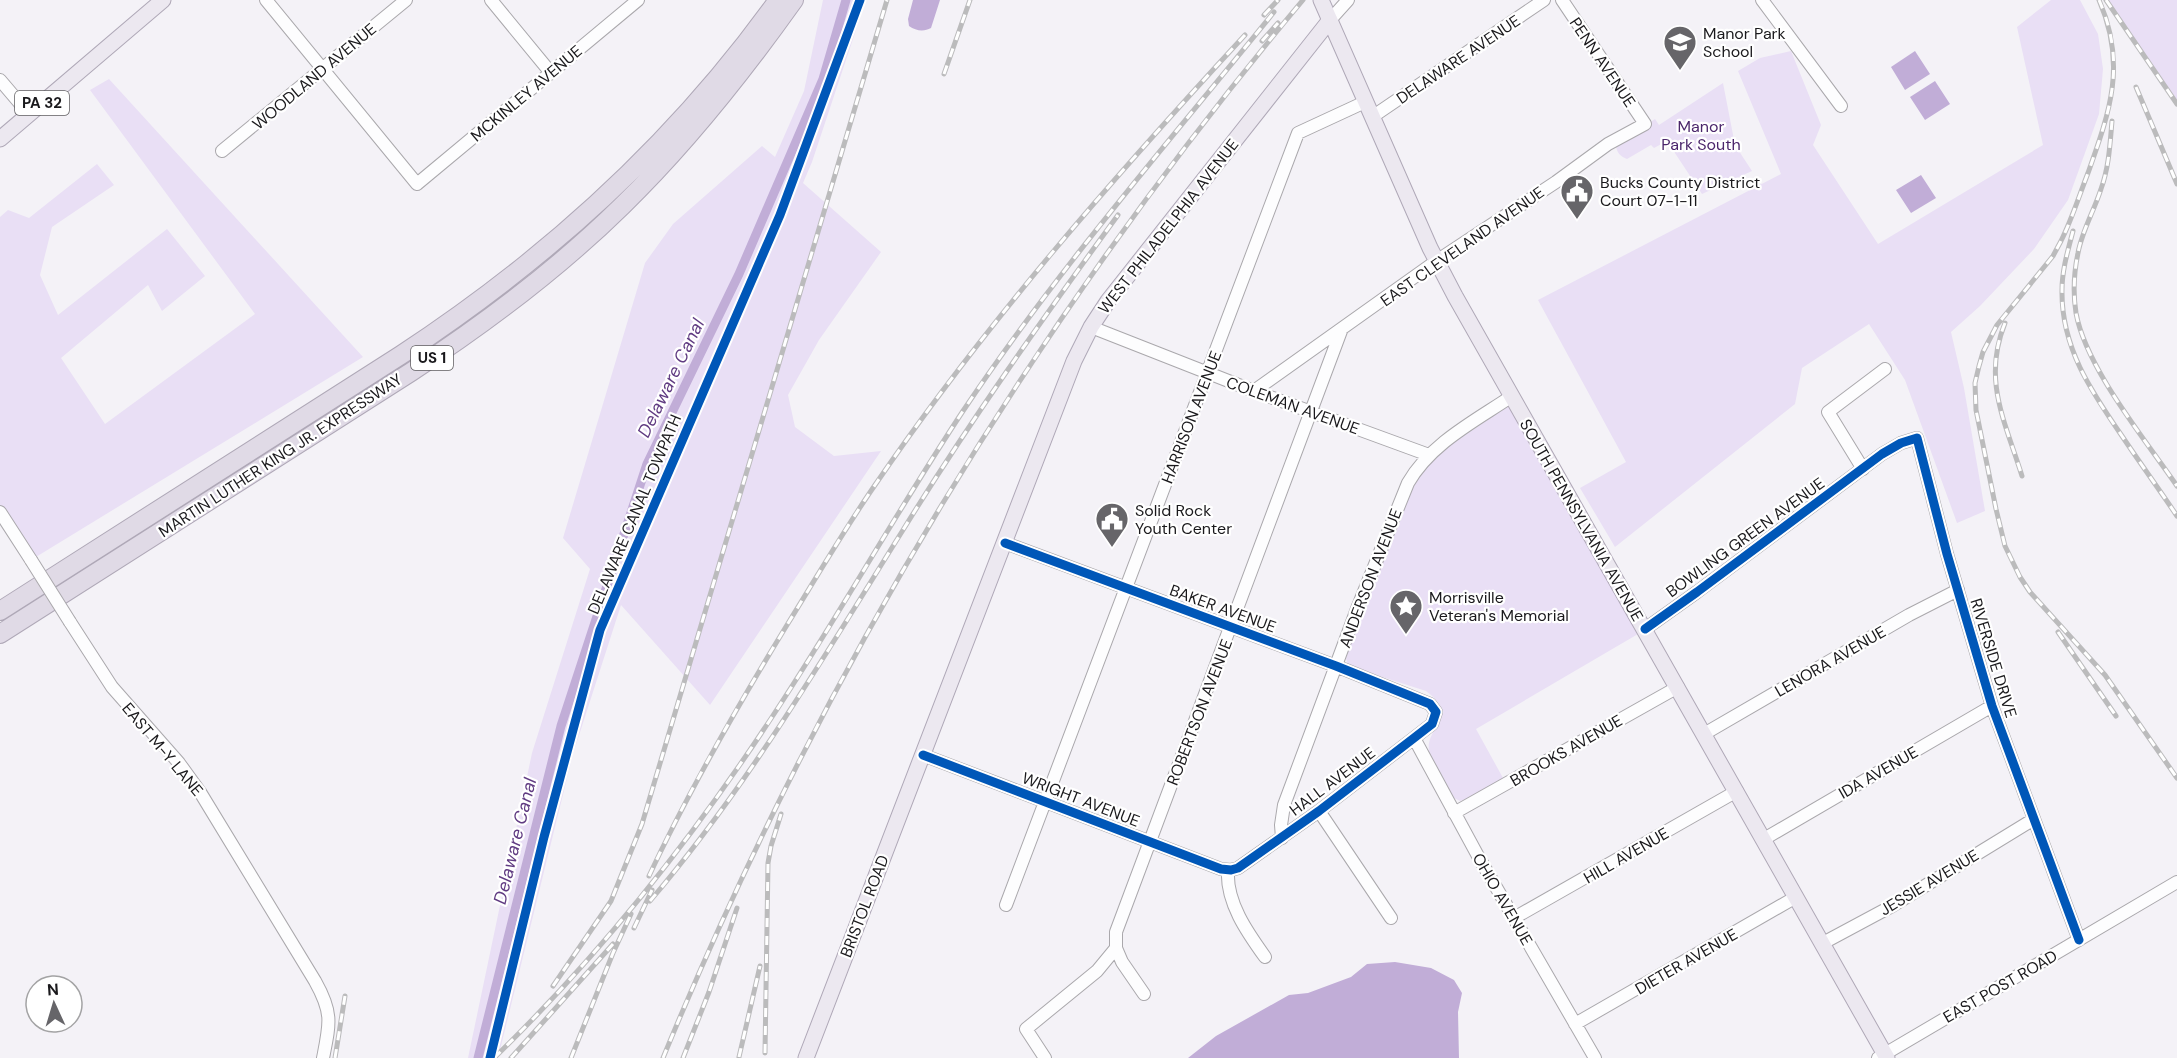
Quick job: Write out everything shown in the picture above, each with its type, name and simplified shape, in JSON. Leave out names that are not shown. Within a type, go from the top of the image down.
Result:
[{"type":"highway","name":"MARTIN LUTHER KING JR. EXPRESSWAY","points":[[0,611],[410,350],[508,280],[584,216],[654,147],[728,65],[778,0]]},
{"type":"highway","name":"MARTIN LUTHER KING JR. EXPRESSWAY","points":[[0,634],[411,372],[466,335],[520,294],[596,230],[660,168],[719,101],[794,0]]},
{"type":"main road","name":"PA 32","points":[[0,139],[164,0]]},
{"type":"main road","name":"SOUTH PENNSYLVANIA AVENUE","points":[[1321,0],[1430,248],[1455,296],[1823,943],[1884,1057]]},
{"type":"main road","name":"WEST PHILADELPHIA AVENUE","points":[[923,755],[1074,361],[1091,327],[1115,292],[1330,20]]},
{"type":"main road","name":"BRISTOL ROAD","points":[[806,1058],[923,755]]},
{"type":"street","points":[[266,0],[323,68]]},
{"type":"street","name":"WOODLAND AVENUE","points":[[222,151],[406,0]]},
{"type":"street","points":[[491,0],[551,73]]},
{"type":"street","name":"MCKINLEY AVENUE","points":[[323,68],[417,184],[638,0]]},
{"type":"street","points":[[1330,20],[1348,0]]},
{"type":"street","name":"DELAWARE AVENUE","points":[[1372,117],[1544,0]]},
{"type":"street","name":"PENN AVENUE","points":[[1562,0],[1644,124]]},
{"type":"street","points":[[1762,0],[1841,106]]},
{"type":"street","points":[[0,80],[29,114]]},
{"type":"street","name":"HARRISON AVENUE","points":[[1006,905],[1298,133],[1365,102]]},
{"type":"street","name":"EAST CLEVELAND AVENUE","points":[[1254,391],[1438,260],[1556,182],[1608,144],[1644,124]]},
{"type":"street","name":"COLEMAN AVENUE","points":[[1091,327],[1254,391],[1429,455]]},
{"type":"street","name":"ROBERTSON AVENUE","points":[[1045,1058],[1027,1028],[1097,971],[1116,948],[1116,932],[1341,331]]},
{"type":"street","points":[[1863,469],[1828,412],[1885,369]]},
{"type":"street","name":"ANDERSON AVENUE","points":[[1282,838],[1284,805],[1408,483],[1429,455],[1512,396]]},
{"type":"street","name":"RIVERSIDE DRIVE","points":[[1863,469],[1894,447],[1917,438],[1992,706],[2079,940]]},
{"type":"street","name":"BOWLING GREEN AVENUE","points":[[1645,628],[1706,586],[1863,469]]},
{"type":"street","name":"EAST M-Y LANE","points":[[0,512],[112,687],[179,763],[200,792],[315,981],[329,1010],[329,1028],[323,1058]]},
{"type":"street","name":"BAKER AVENUE","points":[[1005,543],[1336,666],[1430,704]]},
{"type":"street","name":"LENORA AVENUE","points":[[1704,734],[1909,615],[1958,590]]},
{"type":"street","name":"BROOKS AVENUE","points":[[1454,813],[1678,687]]},
{"type":"street","name":"HALL AVENUE","points":[[1228,870],[1238,868],[1282,838],[1414,738],[1435,719],[1436,712],[1430,704]]},
{"type":"street","name":"IDA AVENUE","points":[[1764,839],[1992,706]]},
{"type":"street","name":"OHIO AVENUE","points":[[1414,738],[1454,813],[1595,1058]]},
{"type":"street","name":"WRIGHT AVENUE","points":[[923,755],[1228,870]]},
{"type":"street","name":"HILL AVENUE","points":[[1514,918],[1737,791]]},
{"type":"street","points":[[1318,811],[1391,918]]},
{"type":"street","name":"JESSIE AVENUE","points":[[1823,943],[1892,906],[2034,819]]},
{"type":"street","points":[[1228,870],[1231,898],[1245,927],[1265,957]]},
{"type":"street","name":"EAST POST ROAD","points":[[1884,1057],[2177,882]]},
{"type":"street","name":"DIETER AVENUE","points":[[1575,1024],[1796,897]]},
{"type":"street","points":[[1116,948],[1122,962],[1144,994]]},
{"type":"green space","points":[[823,0],[866,0],[803,183],[881,252],[819,340],[788,395],[795,427],[834,456],[881,451],[710,705],[621,605],[573,754],[498,1058],[468,1058],[532,753],[590,569],[563,538],[645,263],[673,224],[762,146],[775,157],[804,91]]},
{"type":"green space","points":[[2051,0],[2080,0],[2098,34],[2103,69],[2099,114],[2068,200],[2034,249],[1980,306],[1951,332],[1964,388],[1985,511],[1957,523],[1905,380],[1869,324],[1802,368],[1795,404],[1615,547],[1580,488],[1626,462],[1538,300],[1781,174],[1738,71],[1760,58],[1791,51],[1821,125],[1813,145],[1878,244],[2043,145],[2017,27]]},
{"type":"green space","points":[[2108,0],[2177,0],[2177,100],[2111,5]]},
{"type":"green space","points":[[109,79],[363,357],[31,560],[0,512],[0,217],[8,210],[29,218],[97,164],[114,185],[52,227],[40,275],[58,315],[167,229],[205,276],[162,311],[148,285],[61,358],[105,424],[255,314],[90,90]]},
{"type":"green space","name":"Manor Park South","points":[[1723,83],[1735,145],[1752,171],[1702,194],[1667,141],[1654,148],[1651,145],[1627,159],[1618,152],[1616,145],[1619,142],[1655,119],[1659,125]]},
{"type":"green space","points":[[1510,405],[1638,634],[1476,729],[1503,778],[1472,797],[1460,801],[1454,798],[1429,752],[1429,743],[1442,715],[1436,700],[1426,691],[1351,667],[1346,658],[1409,490],[1419,472],[1435,455]]},
{"type":"shaded area","points":[[913,0],[940,0],[931,28],[920,30],[909,26],[908,19]]},
{"type":"shaded area","points":[[1915,51],[1930,74],[1905,90],[1891,67]]},
{"type":"shaded area","points":[[1935,81],[1950,104],[1925,120],[1910,97]]},
{"type":"shaded area","points":[[1921,175],[1936,198],[1911,213],[1896,190]]},
{"type":"shaded area","points":[[1395,962],[1431,968],[1454,980],[1462,993],[1458,1012],[1459,1058],[1188,1058],[1216,1036],[1289,995],[1308,993],[1351,977],[1367,964]]},
{"type":"waterway","name":"Delaware Canal","points":[[478,1058],[561,726],[647,464],[739,274],[823,79],[846,0]]},
{"type":"railway","points":[[553,986],[611,901],[642,824],[887,0]]},
{"type":"railway","points":[[944,74],[970,0]]},
{"type":"railway","points":[[1264,15],[1278,0]]},
{"type":"railway","points":[[663,1058],[725,916],[792,776],[864,639],[942,504],[1025,373],[1113,245],[1206,121],[1303,0]]},
{"type":"railway","points":[[2099,0],[2112,45],[2114,67],[2109,108],[2103,129],[2072,216],[2053,256],[1997,325],[1983,352],[1975,383],[1976,410],[2005,546],[2020,577],[2030,592],[2105,675],[2177,778]]},
{"type":"railway","points":[[2106,0],[2177,104]]},
{"type":"railway","points":[[494,1058],[607,938],[709,808],[796,679],[963,411],[999,359],[1075,257],[1274,12]]},
{"type":"railway","points":[[1262,41],[1278,23]]},
{"type":"railway","points":[[649,876],[714,749],[819,572],[875,485],[960,367],[1005,310],[1099,198],[1245,35]]},
{"type":"railway","points":[[2136,87],[2177,184]]},
{"type":"railway","points":[[2112,121],[2104,181],[2078,253],[2074,283],[2076,313],[2082,334],[2104,380],[2177,486]]},
{"type":"railway","points":[[650,901],[720,813],[752,767],[814,673],[954,449],[1118,215]]},
{"type":"railway","points":[[2073,231],[2062,283],[2063,311],[2072,349],[2099,402],[2177,516]]},
{"type":"railway","points":[[2005,323],[1998,344],[1996,382],[2003,418],[2022,476]]},
{"type":"railway","points":[[2058,632],[2116,716]]},
{"type":"railway","points":[[765,1053],[768,863],[781,814]]},
{"type":"railway","points":[[634,928],[652,890]]},
{"type":"railway","points":[[683,1058],[709,992],[737,908]]},
{"type":"railway","points":[[571,1058],[631,914]]},
{"type":"railway","points":[[511,1058],[613,944]]},
{"type":"railway","points":[[739,1057],[760,966]]},
{"type":"railway","points":[[335,1058],[345,996]]},
{"type":"cycle path","name":"DELAWARE CANAL TOWPATH","points":[[490,1058],[544,837],[600,630],[780,215],[860,0]]},
{"type":"cycle path","points":[[1645,629],[1882,454],[1901,443],[1917,438],[1947,554],[1992,706],[2079,940]]},
{"type":"cycle path","points":[[923,755],[1221,869],[1231,870],[1238,868],[1319,811],[1432,724],[1436,712],[1430,704],[1336,666],[1005,543]]},
{"type":"place","name":"Manor Park School","points":[[1680,71]]},
{"type":"place","name":"Bucks County District Court 07-1-11","points":[[1577,220]]},
{"type":"place","name":"Solid Rock Youth Center","points":[[1112,548]]},
{"type":"place","name":"Morrisville Veteran's Memorial","points":[[1406,635]]}]
